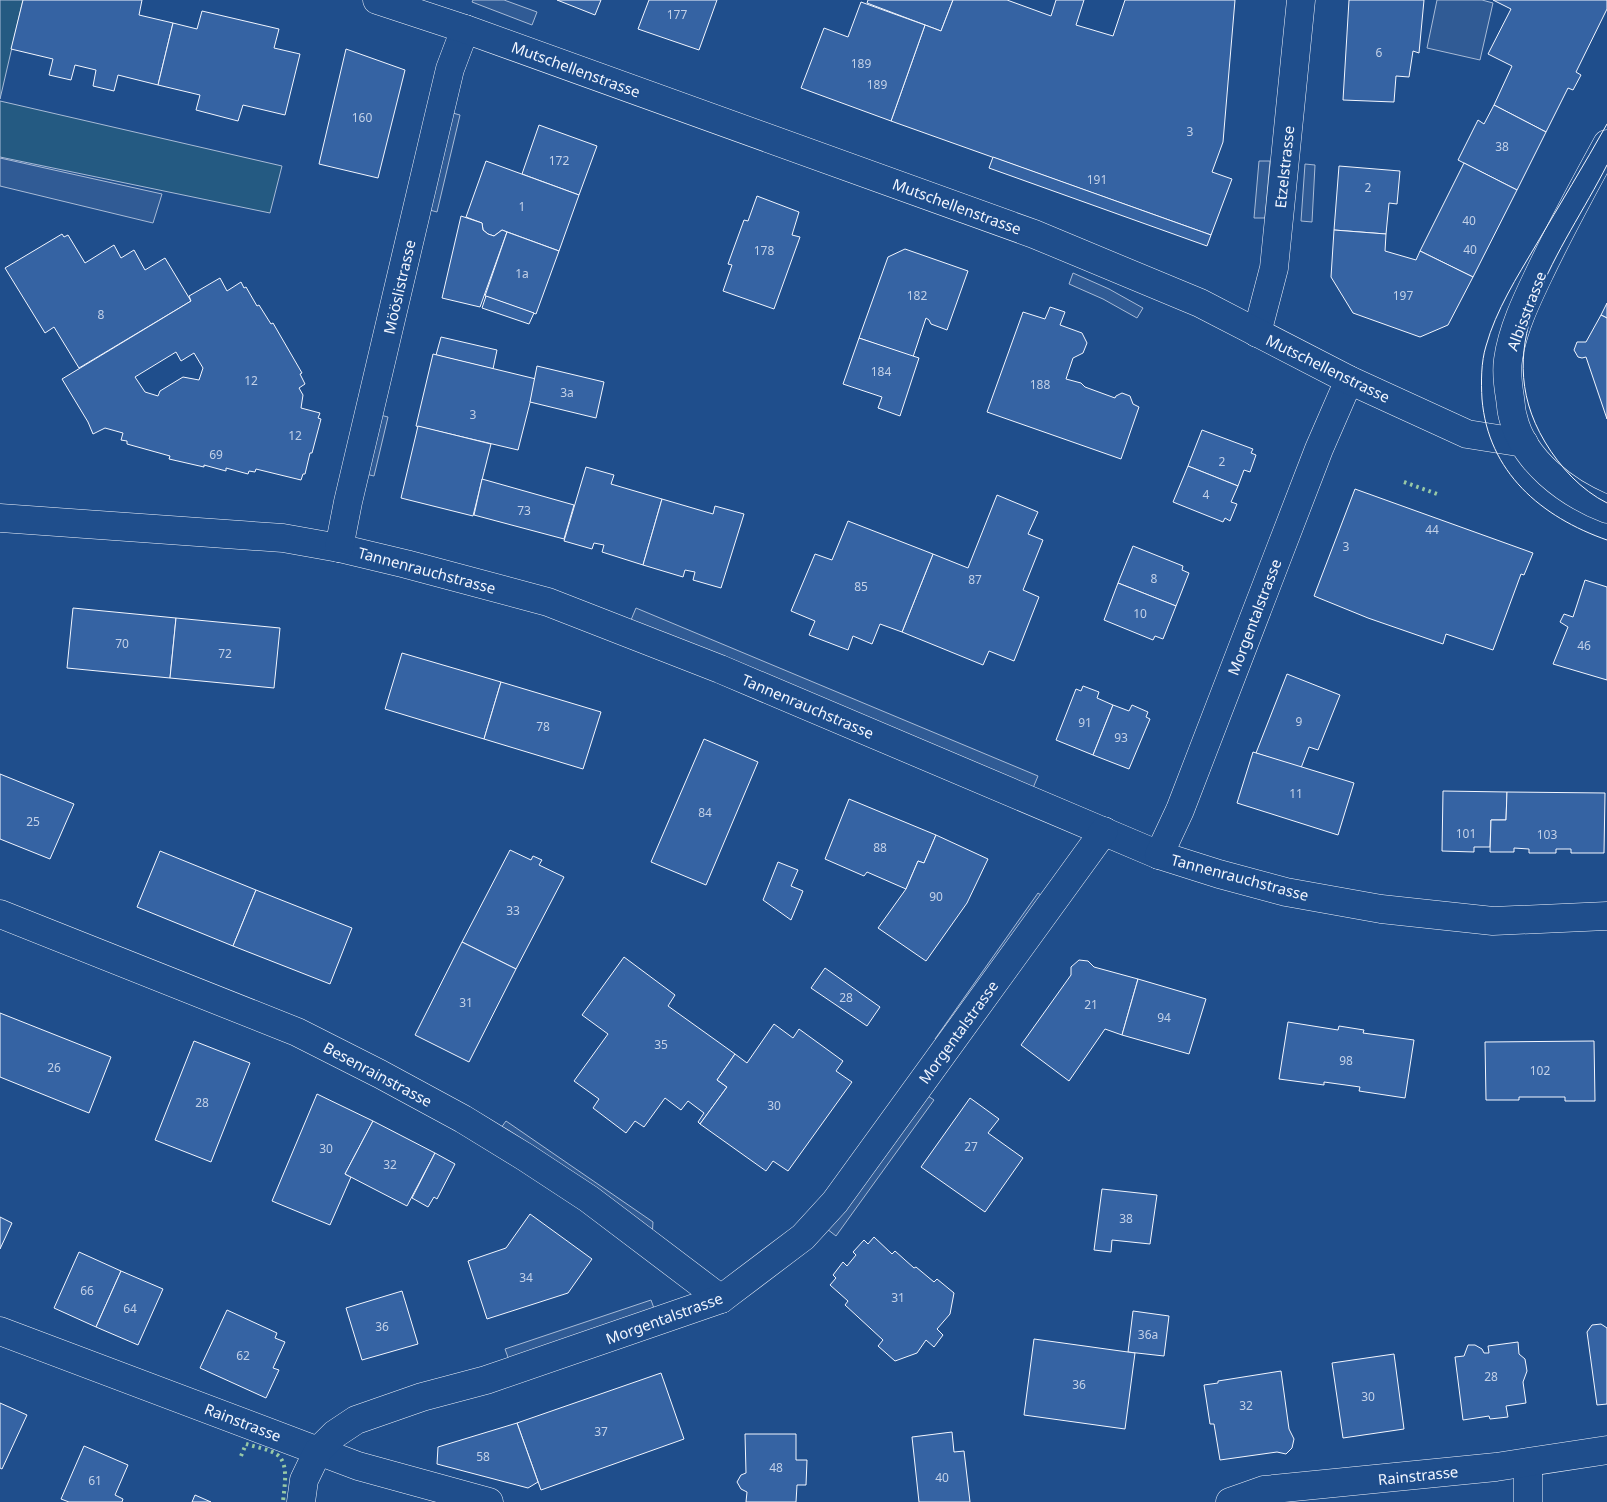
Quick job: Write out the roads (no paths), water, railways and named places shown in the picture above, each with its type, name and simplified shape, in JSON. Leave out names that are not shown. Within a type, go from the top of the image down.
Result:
[{"type":"street","name":"Mutschellenstrasse","points":[[377,0],[426,7],[465,28],[1011,225],[1200,303],[1349,380],[1467,434],[1524,443]]},
{"type":"street","name":"Etzelstrasse","points":[[1258,333],[1274,268],[1301,0]]},
{"type":"street","name":"Mööslistrasse","points":[[339,548],[348,502],[450,69],[465,28]]},
{"type":"street","name":"Albisstrasse","points":[[1607,144],[1548,255],[1530,294],[1516,329],[1508,360],[1508,385],[1513,418],[1524,443],[1540,466],[1567,488],[1596,505],[1607,509]]},
{"type":"street","name":"Morgentalstrasse","points":[[1159,854],[1180,810],[1315,458],[1349,380]]},
{"type":"street","name":"Tannenrauchstrasse","points":[[0,518],[283,538],[339,548],[406,564],[548,602],[720,669],[1159,854],[1219,874],[1286,892],[1381,909],[1493,921],[1607,916]]},
{"type":"street","name":"Morgentalstrasse","points":[[302,1502],[304,1480],[318,1451],[335,1434],[356,1420],[422,1397],[486,1380],[721,1299],[803,1238],[835,1202],[1104,831]]},
{"type":"street","name":"Besenrainstrasse","points":[[0,914],[297,1032],[380,1074],[463,1119],[589,1199],[721,1299]]},
{"type":"street","name":"Rainstrasse","points":[[0,1331],[358,1466],[489,1502]]},
{"type":"street","name":"Rainstrasse","points":[[1230,1502],[1264,1490],[1528,1463],[1607,1450]]},
{"type":"street","points":[[1528,1463],[1528,1502]]},
{"type":"tram line","points":[[1607,124],[1501,307],[1484,352],[1481,386],[1486,425],[1495,449],[1507,470],[1540,505],[1560,519],[1607,540]]},
{"type":"tram line","points":[[1607,165],[1552,265],[1537,299],[1527,333],[1523,369],[1529,405],[1545,442],[1557,460],[1580,485],[1607,503]]}]
